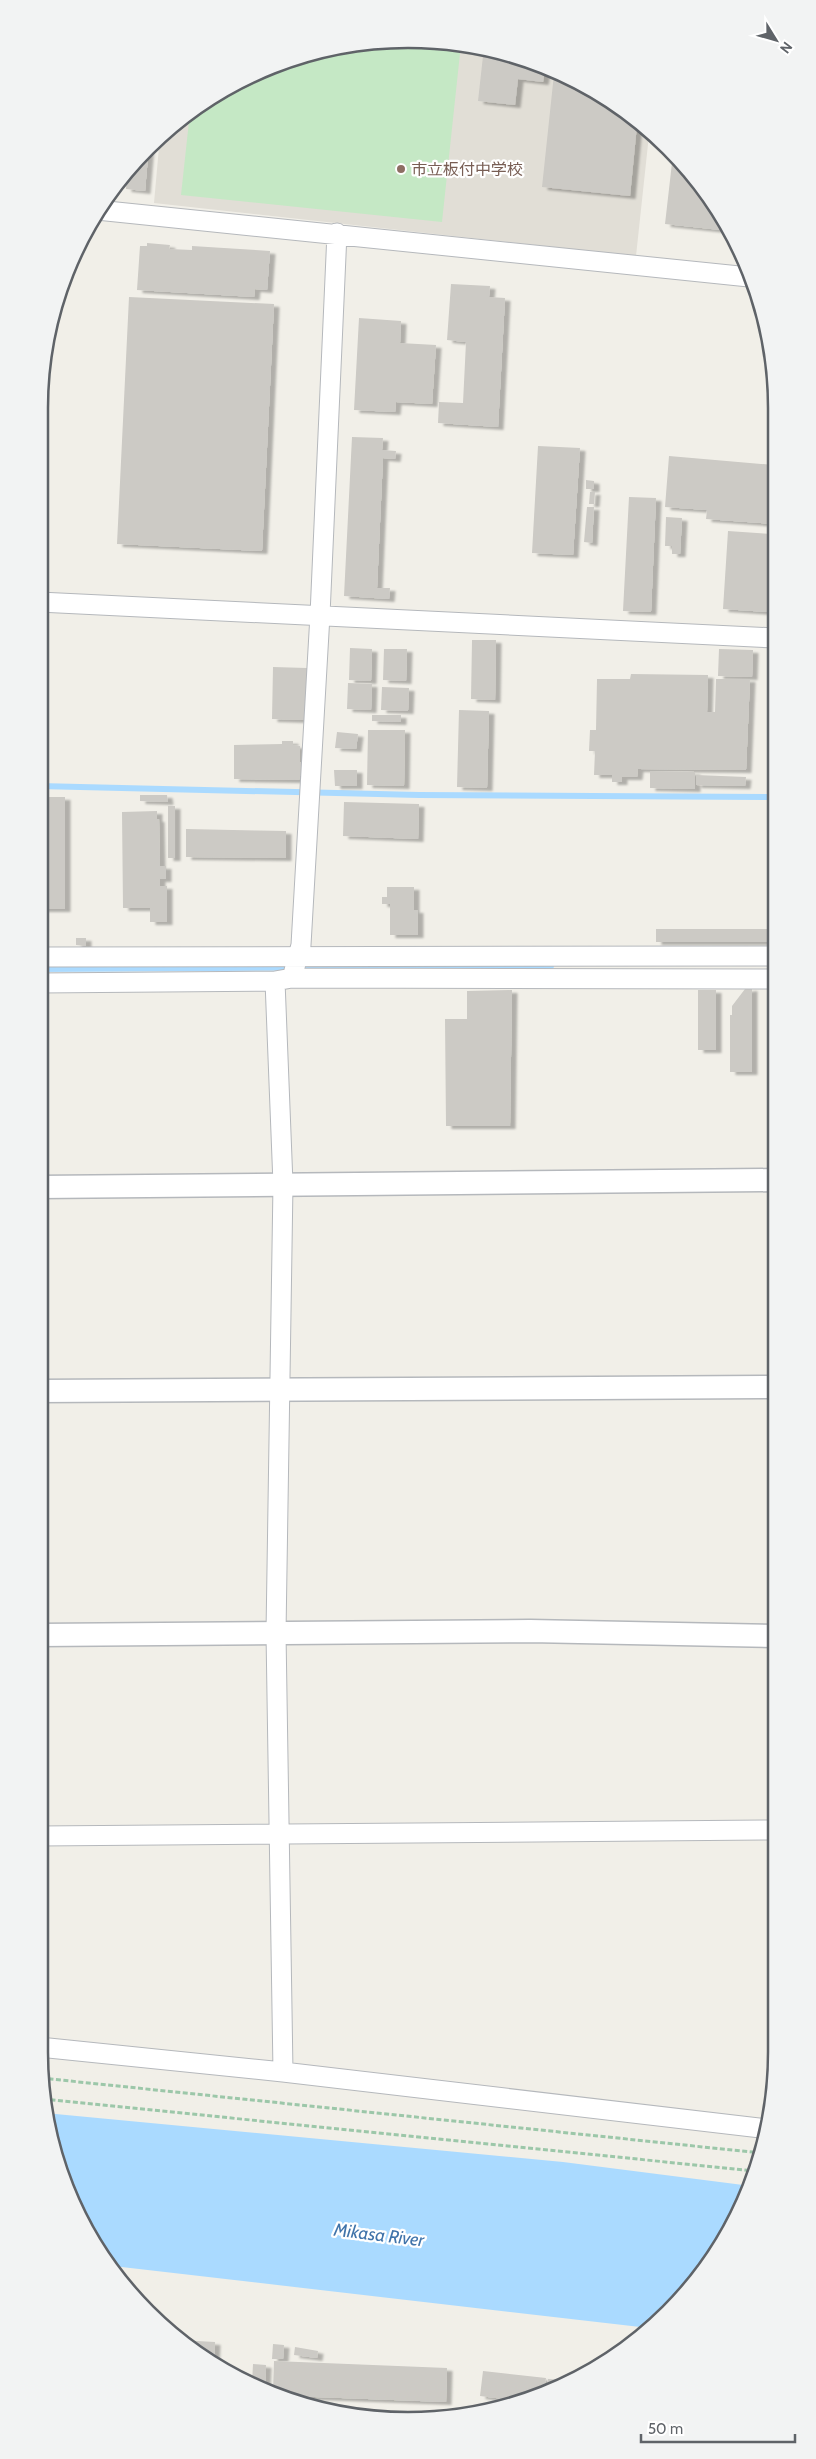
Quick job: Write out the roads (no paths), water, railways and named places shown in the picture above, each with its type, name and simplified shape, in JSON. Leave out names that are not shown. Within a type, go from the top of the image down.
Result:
[{"type":"street","points":[[106,211],[337,233],[743,276]]},
{"type":"street","points":[[283,2072],[276,1632],[284,980],[298,958],[301,945],[320,615],[337,233]]},
{"type":"street","points":[[48,602],[768,638]]},
{"type":"street","points":[[48,957],[768,956]]},
{"type":"street","points":[[48,983],[284,980],[768,979]]},
{"type":"street","points":[[48,1187],[768,1180]]},
{"type":"street","points":[[48,1391],[768,1387]]},
{"type":"street","points":[[48,1635],[530,1631],[768,1636]]},
{"type":"street","points":[[48,1836],[768,1830]]},
{"type":"street","points":[[48,2048],[283,2072],[760,2128]]},
{"type":"water","name":"Mikasa River","points":[[53,2114],[563,2162],[742,2185],[708,2251],[679,2289],[640,2327],[120,2267],[96,2231],[75,2189],[60,2144]]},
{"type":"waterway","points":[[48,786],[419,795],[768,797]]},
{"type":"waterway","points":[[48,969],[551,966]]},
{"type":"place","name":"市立板付中学校","points":[[401,169]]}]
